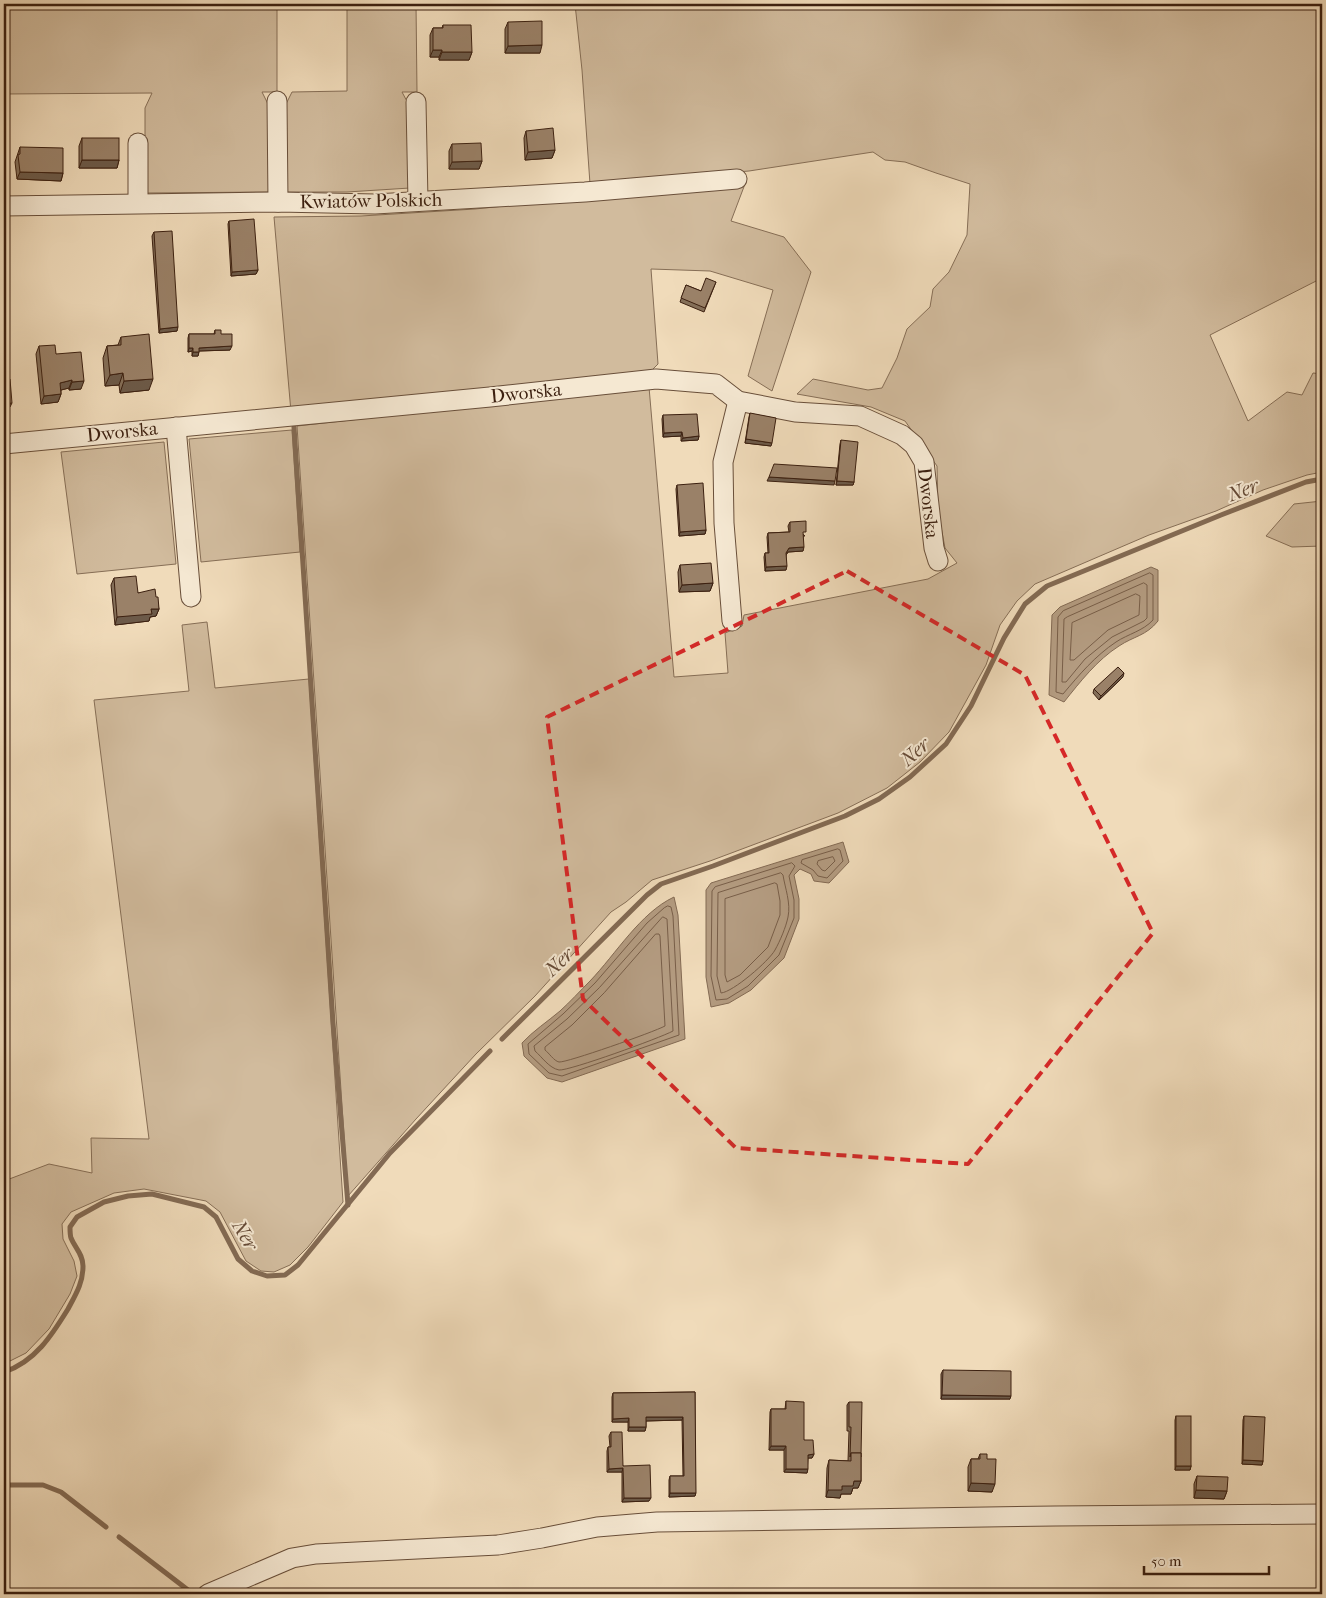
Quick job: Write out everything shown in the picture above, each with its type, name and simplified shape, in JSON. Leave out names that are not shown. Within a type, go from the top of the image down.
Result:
[{"type":"street","points":[[277,101],[278,202]]},
{"type":"street","points":[[416,102],[418,201]]},
{"type":"street","points":[[138,143],[138,204]]},
{"type":"street","name":"Kwiatów Polskich","points":[[4,206],[278,202],[375,204],[584,192],[737,179]]},
{"type":"street","name":"Dworska","points":[[4,444],[656,379],[716,384],[738,401],[795,412],[860,416],[902,434],[914,444],[924,462],[934,548],[938,561]]},
{"type":"street","points":[[732,621],[724,523],[723,462],[738,401]]},
{"type":"street","points":[[176,427],[191,597]]},
{"type":"street","points":[[208,1594],[292,1558],[316,1554],[498,1545],[597,1527],[657,1522],[1322,1514]]},
{"type":"highlighted area","points":[[847,571],[1025,675],[1153,933],[968,1164],[736,1148],[583,999],[547,717]]},
{"type":"shaded area","points":[[4,4],[277,4],[277,92],[262,92],[270,108],[270,192],[145,193],[145,108],[152,93],[4,94]]},
{"type":"shaded area","points":[[347,4],[416,4],[417,92],[402,92],[410,107],[410,188],[347,192],[285,192],[284,108],[292,92],[347,91]]},
{"type":"shaded area","points":[[575,4],[1322,4],[1322,278],[1210,335],[1248,421],[1287,392],[1302,395],[1313,373],[1322,374],[1322,472],[1307,475],[1263,490],[1216,511],[1149,535],[1035,584],[1017,601],[1000,625],[986,665],[949,732],[920,762],[887,788],[838,813],[710,861],[652,880],[611,912],[535,996],[476,1054],[348,1196],[297,426],[649,387],[674,677],[728,673],[725,633],[742,626],[744,615],[928,579],[957,563],[945,548],[938,511],[937,466],[905,421],[871,407],[797,394],[813,379],[868,390],[882,388],[897,358],[907,329],[930,307],[933,289],[949,272],[967,235],[970,184],[905,162],[885,160],[873,152],[749,171],[590,184]]},
{"type":"shaded area","points":[[745,184],[731,221],[784,237],[811,272],[772,391],[748,376],[773,290],[710,271],[651,269],[658,364],[648,374],[291,412],[274,217],[361,216],[475,209],[633,193],[644,195]]},
{"type":"shaded area","points":[[292,430],[300,552],[201,562],[189,439]]},
{"type":"shaded area","points":[[164,442],[176,564],[77,574],[61,452]]},
{"type":"shaded area","points":[[1322,501],[1322,546],[1292,547],[1266,536],[1294,504]]},
{"type":"shaded area","points":[[207,622],[215,688],[309,679],[343,1202],[308,1247],[290,1265],[274,1272],[261,1271],[246,1261],[220,1212],[206,1201],[144,1189],[114,1193],[71,1212],[62,1224],[63,1239],[74,1261],[77,1276],[70,1294],[49,1329],[26,1353],[4,1364],[4,1181],[49,1164],[92,1173],[91,1138],[149,1139],[94,700],[189,691],[182,625]]},
{"type":"shaded area","points":[[8,1376],[7,1482],[4,1482],[4,1377]]},
{"type":"water","points":[[1151,567],[1158,570],[1158,621],[1149,630],[1119,646],[1103,658],[1064,702],[1049,695],[1052,615],[1060,607]]},
{"type":"water","points":[[843,842],[849,862],[829,883],[814,881],[811,874],[800,869],[794,875],[799,899],[799,919],[784,958],[751,990],[729,1003],[711,1007],[706,977],[706,890],[711,883]]},
{"type":"water","points":[[674,897],[678,915],[685,1039],[562,1082],[547,1078],[524,1056],[522,1043],[575,996],[600,970],[639,923],[662,904]]},
{"type":"building","points":[[542,21],[542,45],[508,46],[508,22]]},
{"type":"building","points":[[443,25],[471,25],[472,52],[442,52],[442,50],[433,50],[433,28],[443,28]]},
{"type":"building","points":[[553,128],[555,150],[528,152],[526,131]]},
{"type":"building","points":[[82,138],[119,138],[119,160],[82,160]]},
{"type":"building","points":[[481,143],[482,161],[452,162],[452,144]]},
{"type":"building","points":[[20,147],[63,148],[63,173],[20,172],[18,155],[20,154]]},
{"type":"building","points":[[254,219],[258,270],[232,272],[229,221]]},
{"type":"building","points":[[172,231],[178,327],[160,329],[154,232]]},
{"type":"building","points":[[4,245],[6,245],[9,274],[4,274]]},
{"type":"building","points":[[706,278],[716,282],[705,308],[681,298],[686,285],[701,291]]},
{"type":"building","points":[[215,330],[221,330],[221,334],[232,334],[232,346],[199,348],[199,352],[193,352],[193,348],[189,348],[189,334],[215,334]]},
{"type":"building","points":[[149,334],[153,379],[124,381],[123,373],[110,375],[107,346],[121,345],[121,337]]},
{"type":"building","points":[[55,345],[56,354],[81,352],[84,381],[72,382],[72,380],[60,383],[61,394],[44,396],[39,346]]},
{"type":"building","points":[[10,379],[12,403],[4,404],[4,380]]},
{"type":"building","points":[[750,413],[776,418],[772,443],[746,439]]},
{"type":"building","points":[[697,414],[699,436],[683,438],[682,432],[664,433],[663,415]]},
{"type":"building","points":[[841,440],[858,442],[854,482],[837,481]]},
{"type":"building","points":[[774,464],[837,468],[835,481],[769,477]]},
{"type":"building","points":[[703,483],[706,530],[680,532],[677,485]]},
{"type":"building","points":[[806,521],[806,532],[803,532],[804,547],[789,548],[786,553],[787,566],[766,567],[765,553],[769,553],[768,533],[790,532],[790,522]]},
{"type":"building","points":[[711,563],[713,583],[682,585],[680,565]]},
{"type":"building","points":[[136,576],[138,593],[155,589],[159,609],[151,609],[152,614],[117,617],[114,578]]},
{"type":"building","points":[[1118,667],[1124,673],[1101,696],[1094,689]]},
{"type":"building","points":[[943,1370],[1011,1371],[1011,1396],[942,1395]]},
{"type":"building","points":[[695,1392],[696,1493],[670,1493],[670,1476],[684,1476],[683,1417],[646,1417],[646,1427],[629,1427],[629,1418],[613,1419],[613,1393]]},
{"type":"building","points":[[786,1401],[804,1402],[804,1440],[813,1440],[814,1454],[808,1455],[808,1469],[786,1469],[786,1446],[771,1446],[771,1409],[786,1409]]},
{"type":"building","points":[[849,1402],[862,1402],[861,1457],[861,1453],[851,1453],[850,1457],[851,1427],[849,1427]]},
{"type":"building","points":[[1176,1416],[1191,1416],[1191,1466],[1176,1466]]},
{"type":"building","points":[[1244,1416],[1265,1417],[1263,1461],[1243,1460]]},
{"type":"building","points":[[611,1432],[622,1432],[623,1466],[650,1465],[651,1498],[624,1498],[623,1468],[609,1469],[608,1447],[611,1447]]},
{"type":"building","points":[[851,1453],[861,1453],[861,1481],[854,1481],[853,1486],[842,1486],[842,1490],[828,1490],[829,1460],[851,1461]]},
{"type":"building","points":[[980,1454],[987,1454],[987,1459],[996,1459],[995,1484],[971,1483],[971,1459],[980,1459]]},
{"type":"building","points":[[1197,1476],[1228,1477],[1227,1491],[1196,1490]]},
{"type":"waterway","points":[[294,427],[333,1023],[348,1205]]},
{"type":"waterway","name":"Ner","points":[[502,1039],[647,895],[661,884],[845,816],[879,799],[910,777],[946,744],[971,706],[1004,638],[1025,604],[1047,586],[1221,515],[1306,482],[1322,479]]},
{"type":"waterway","name":"Ner","points":[[4,1372],[25,1362],[34,1355],[62,1319],[76,1293],[82,1278],[83,1262],[71,1238],[70,1227],[77,1217],[104,1202],[128,1196],[152,1194],[204,1207],[216,1217],[238,1259],[252,1271],[267,1276],[285,1275],[298,1265],[390,1153],[490,1051]]},
{"type":"waterway","points":[[4,1485],[43,1485],[61,1492],[106,1527]]},
{"type":"waterway","points":[[119,1537],[188,1590]]}]
